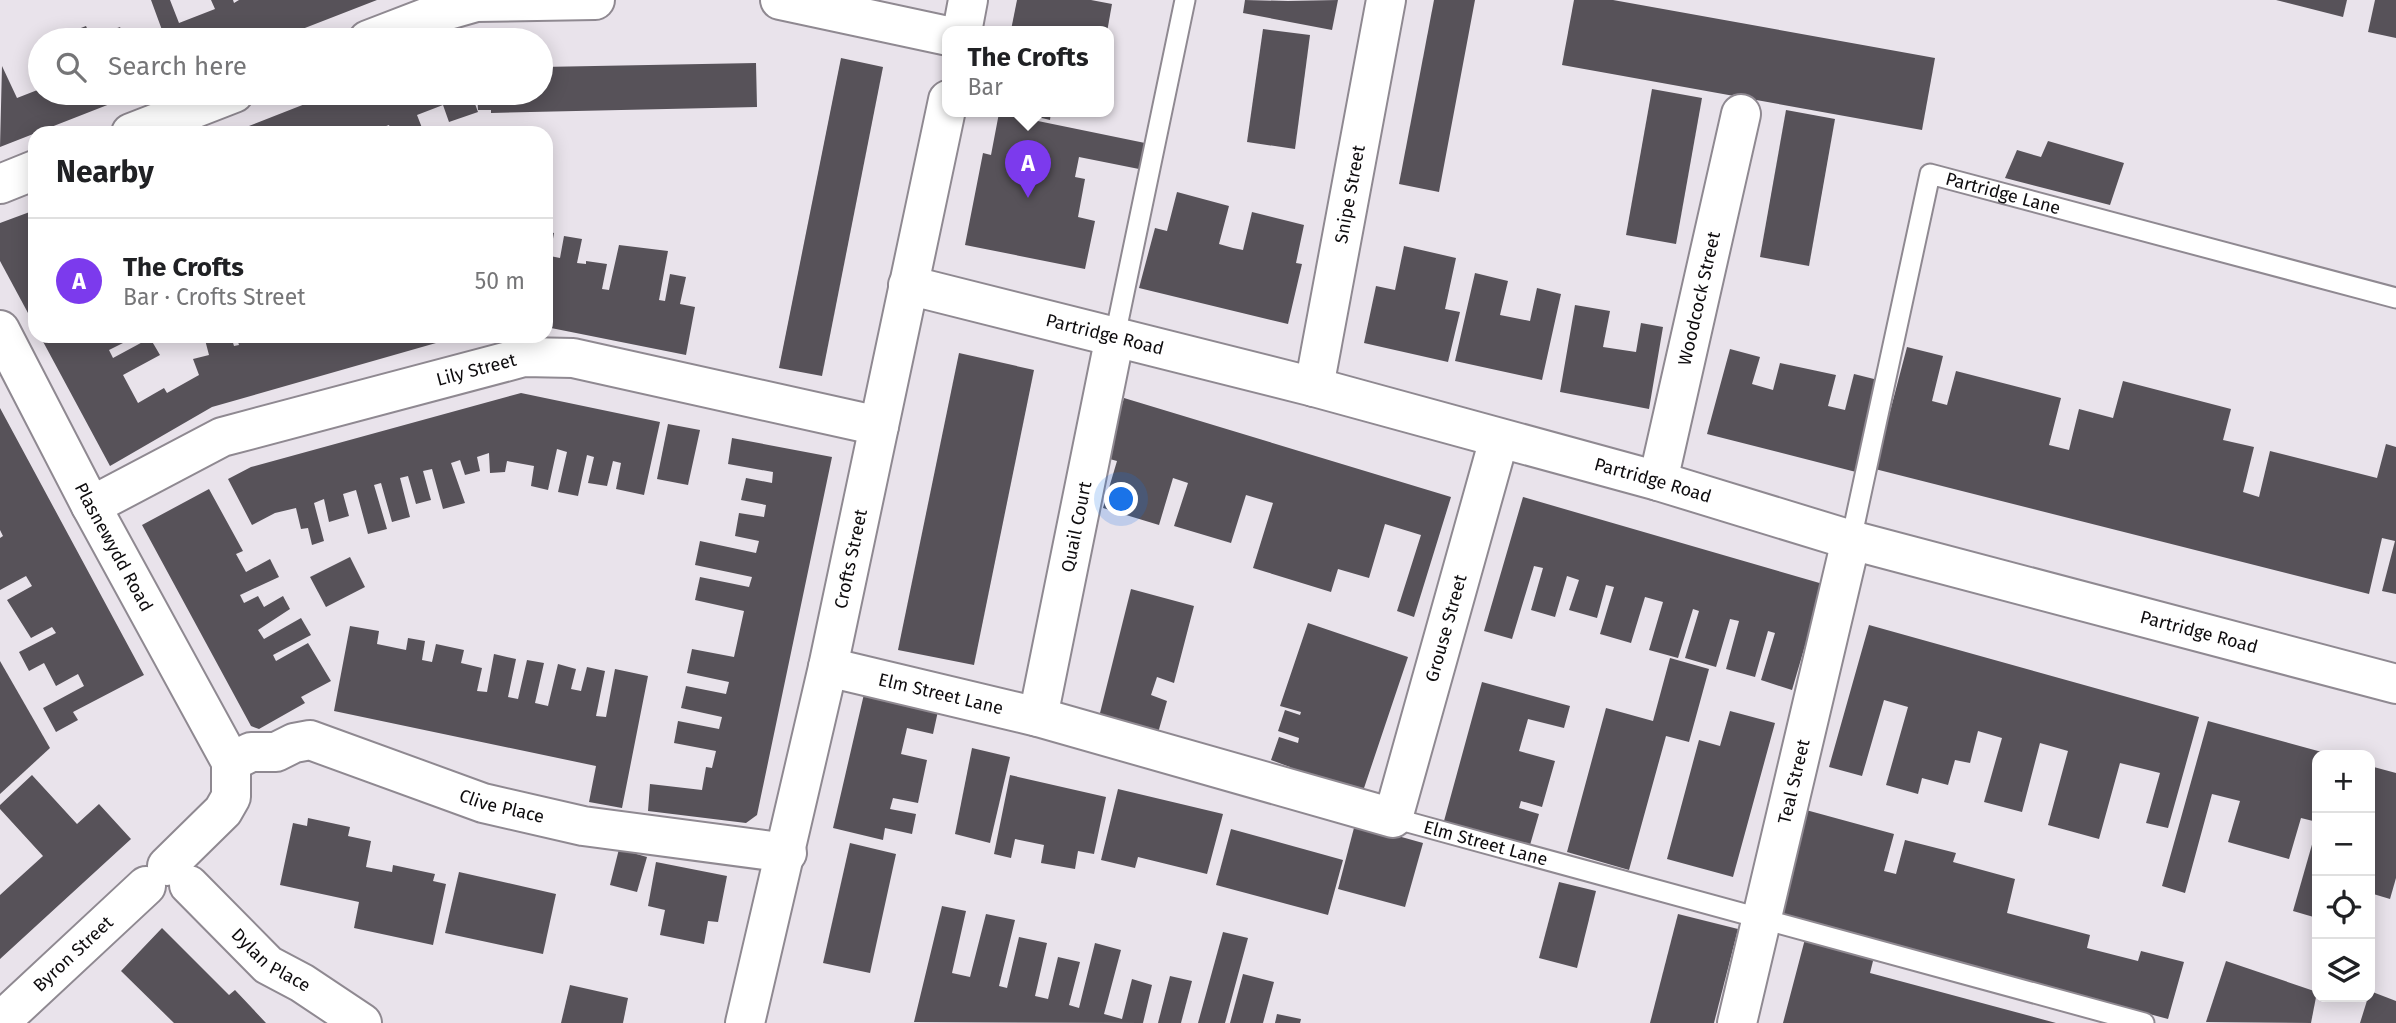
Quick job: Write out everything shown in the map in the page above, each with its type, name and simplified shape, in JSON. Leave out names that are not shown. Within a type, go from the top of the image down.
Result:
[{"type":"street","points":[[399,28],[476,2],[595,0]]},
{"type":"street","points":[[780,0],[942,35]]},
{"type":"street","points":[[963,26],[968,0]]},
{"type":"street","name":"Snipe Street","points":[[1314,387],[1386,0]]},
{"type":"street","points":[[149,126],[203,105]]},
{"type":"street","name":"Woodcock Street","points":[[1658,481],[1741,114]]},
{"type":"street","name":"Crofts Street","points":[[756,1021],[787,853],[943,117]]},
{"type":"street","points":[[0,184],[28,173]]},
{"type":"street","name":"Partridge Road","points":[[908,285],[1314,387],[1658,481],[1851,540],[2396,684]]},
{"type":"street","name":"Plasnewydd Road","points":[[0,330],[91,506],[231,762]]},
{"type":"street","name":"Quail Court","points":[[1038,717],[1115,336]]},
{"type":"street","name":"Lily Street","points":[[91,506],[222,437],[524,357],[573,358],[879,426]]},
{"type":"street","name":"Grouse Street","points":[[1393,818],[1499,439]]},
{"type":"street","name":"Teal Street","points":[[1737,1023],[1851,540]]},
{"type":"street","name":"Elm Street Lane","points":[[828,667],[1038,717],[1393,818]]},
{"type":"street","name":"Clive Place","points":[[231,762],[251,752],[276,752],[294,743],[310,740],[483,803],[583,826],[787,853]]},
{"type":"street","name":"Byron Street","points":[[0,1022],[167,879],[223,811],[231,797],[231,762]]},
{"type":"street","name":"Dylan Place","points":[[167,879],[268,965],[302,983],[362,1023]]},
{"type":"lane","points":[[1115,336],[1185,0]]},
{"type":"lane","name":"Partridge Lane","points":[[1851,540],[1930,174],[2396,298]]},
{"type":"lane","name":"Elm Street Lane","points":[[1393,818],[2144,1023]]},
{"type":"building","points":[[151,0],[170,0],[179,23],[215,9],[211,0],[233,0],[234,3],[239,0],[377,0],[305,28],[161,28]]},
{"type":"building","points":[[1017,0],[1091,0],[1112,4],[1108,26],[1012,26]]},
{"type":"building","points":[[1245,0],[1338,0],[1332,30],[1243,13]]},
{"type":"building","points":[[1434,0],[1475,0],[1439,192],[1399,184]]},
{"type":"building","points":[[1574,0],[1613,0],[1935,58],[1922,130],[1562,65]]},
{"type":"building","points":[[2276,0],[2347,0],[2343,17]]},
{"type":"building","points":[[2375,0],[2396,0],[2396,38],[2368,32]]},
{"type":"building","points":[[1263,29],[1310,35],[1295,149],[1247,142]]},
{"type":"building","points":[[841,58],[883,67],[822,376],[779,368]]},
{"type":"building","points":[[756,63],[757,107],[491,113],[491,110],[478,110],[478,105],[553,105],[553,67]]},
{"type":"building","points":[[2,66],[17,98],[28,94],[28,105],[107,105],[54,126],[28,126],[28,136],[0,147]]},
{"type":"building","points":[[1652,89],[1702,98],[1676,244],[1626,235]]},
{"type":"building","points":[[302,105],[443,105],[417,115],[421,126],[249,126]]},
{"type":"building","points":[[443,105],[475,105],[478,112],[449,122]]},
{"type":"building","points":[[1786,110],[1835,119],[1809,266],[1760,257]]},
{"type":"building","points":[[998,117],[1018,117],[1145,143],[1139,169],[1079,157],[1075,177],[1085,179],[1078,217],[1095,221],[1085,269],[965,245],[983,153],[991,155]]},
{"type":"building","points":[[2048,141],[2124,163],[2110,205],[2005,178],[2017,150],[2041,157]]},
{"type":"building","points":[[1177,192],[1229,206],[1219,244],[1233,248],[1243,250],[1252,212],[1304,225],[1296,263],[1302,264],[1288,324],[1139,288],[1155,228],[1167,231]]},
{"type":"building","points":[[28,213],[28,313],[0,261],[0,223]]},
{"type":"building","points":[[564,236],[582,239],[577,263],[586,264],[586,261],[607,264],[602,289],[609,290],[619,245],[668,251],[659,300],[665,301],[670,274],[686,277],[680,304],[695,307],[686,355],[553,328],[553,257],[560,258]]},
{"type":"building","points":[[1404,246],[1456,258],[1445,309],[1460,312],[1448,362],[1364,343],[1376,286],[1395,290]]},
{"type":"building","points":[[1475,273],[1508,281],[1500,315],[1530,321],[1537,288],[1561,294],[1542,380],[1455,361]]},
{"type":"building","points":[[1575,305],[1610,311],[1603,347],[1636,352],[1641,323],[1663,327],[1649,409],[1560,392]]},
{"type":"building","points":[[44,343],[123,343],[109,350],[113,358],[141,343],[153,343],[160,355],[123,375],[138,403],[164,388],[167,393],[199,375],[193,359],[209,355],[206,343],[233,343],[234,346],[238,343],[436,343],[212,407],[110,466]]},
{"type":"building","points":[[1907,347],[1943,356],[1932,401],[1947,405],[1956,371],[2061,398],[2049,445],[2069,450],[2079,409],[2113,418],[2123,381],[2231,409],[2223,440],[2254,447],[2243,492],[2259,497],[2270,451],[2377,478],[2386,444],[2396,447],[2396,594],[2382,591],[2395,541],[2382,538],[2369,594],[1875,469]]},
{"type":"building","points":[[1730,349],[1760,357],[1752,384],[1773,390],[1780,363],[1836,375],[1828,406],[1845,410],[1854,374],[1878,380],[1856,472],[1707,434]]},
{"type":"building","points":[[959,353],[1034,370],[974,665],[898,650]]},
{"type":"building","points":[[521,393],[660,422],[644,495],[616,489],[621,463],[613,461],[607,486],[588,483],[594,457],[587,455],[578,496],[558,492],[567,452],[557,449],[548,490],[531,486],[534,466],[507,461],[505,472],[490,473],[489,453],[477,457],[480,471],[465,475],[460,460],[451,463],[465,503],[443,509],[432,469],[423,471],[431,500],[416,504],[408,476],[400,478],[410,517],[392,522],[381,483],[374,485],[387,529],[368,534],[356,490],[343,494],[349,516],[329,522],[324,499],[314,503],[324,541],[312,545],[308,528],[301,529],[296,508],[275,513],[252,525],[228,479],[251,467]]},
{"type":"building","points":[[1124,398],[1451,497],[1414,617],[1397,611],[1421,535],[1385,524],[1369,578],[1338,569],[1331,592],[1253,568],[1273,503],[1246,495],[1231,543],[1174,526],[1188,483],[1173,478],[1159,525],[1103,508],[1117,461],[1106,458]]},
{"type":"building","points":[[0,408],[144,675],[73,712],[78,720],[56,732],[43,708],[84,686],[78,674],[56,686],[44,663],[29,671],[19,652],[56,633],[52,627],[31,638],[7,600],[32,586],[26,576],[0,590],[0,538],[3,536],[0,530]]},
{"type":"building","points":[[668,424],[700,430],[688,485],[657,479]]},
{"type":"building","points":[[732,438],[832,457],[757,815],[746,823],[648,811],[650,784],[702,790],[706,767],[712,768],[716,751],[674,743],[678,721],[719,729],[722,717],[681,708],[686,686],[726,694],[729,682],[687,673],[692,649],[734,657],[744,611],[695,600],[700,577],[749,587],[752,577],[695,565],[700,541],[756,553],[759,541],[735,536],[739,513],[764,517],[766,505],[741,500],[746,478],[772,483],[773,472],[728,464]]},
{"type":"building","points":[[209,489],[243,551],[236,554],[246,572],[270,559],[279,577],[240,595],[244,603],[258,596],[264,607],[283,596],[290,609],[258,630],[264,639],[301,618],[311,635],[273,655],[276,661],[308,643],[331,681],[301,697],[305,703],[259,729],[251,726],[142,525]]},
{"type":"building","points":[[1523,497],[1823,584],[1792,690],[1761,680],[1775,633],[1768,631],[1755,677],[1726,669],[1739,621],[1730,619],[1716,667],[1685,658],[1699,611],[1693,609],[1678,658],[1649,650],[1663,602],[1645,597],[1631,643],[1600,634],[1614,587],[1606,585],[1597,618],[1569,610],[1579,580],[1567,576],[1555,617],[1531,610],[1543,568],[1534,566],[1512,639],[1484,631]]},
{"type":"building","points":[[350,557],[365,587],[326,607],[310,577]]},
{"type":"building","points":[[1131,589],[1194,606],[1174,683],[1157,677],[1151,695],[1167,701],[1156,740],[1097,725]]},
{"type":"building","points":[[1308,623],[1408,657],[1359,803],[1286,779],[1290,767],[1271,760],[1279,737],[1298,743],[1299,738],[1278,731],[1285,710],[1300,715],[1301,712],[1280,706]]},
{"type":"building","points":[[1869,625],[2199,717],[2168,828],[2146,823],[2160,773],[2120,763],[2099,839],[2048,825],[2068,751],[2040,743],[2022,812],[1984,802],[2002,738],[1978,731],[1970,763],[1955,760],[1948,785],[1922,778],[1918,794],[1886,785],[1908,707],[1884,700],[1862,776],[1829,767]]},
{"type":"building","points":[[350,626],[379,631],[377,644],[406,650],[408,638],[425,641],[422,660],[432,662],[436,644],[464,650],[461,663],[482,668],[477,691],[487,692],[494,654],[516,659],[508,697],[518,699],[527,660],[544,663],[535,703],[548,706],[558,664],[576,669],[571,689],[581,691],[587,667],[605,671],[596,716],[606,717],[615,669],[648,676],[622,808],[589,802],[596,766],[334,711]]},
{"type":"building","points":[[1670,658],[1709,669],[1689,742],[1666,736],[1629,870],[1567,852],[1606,708],[1653,721]]},
{"type":"building","points":[[0,661],[50,748],[0,794]]},
{"type":"building","points":[[1482,682],[1570,706],[1564,728],[1528,719],[1519,751],[1555,761],[1542,807],[1521,801],[1519,808],[1539,814],[1530,845],[1444,821]]},
{"type":"building","points":[[864,694],[938,711],[933,734],[907,728],[901,754],[927,760],[918,803],[893,798],[890,809],[916,814],[912,834],[885,828],[883,840],[833,828]]},
{"type":"building","points":[[1730,711],[1775,723],[1733,877],[1667,859],[1699,740],[1720,746]]},
{"type":"building","points":[[2208,721],[2314,750],[2312,750],[2312,821],[2301,818],[2289,859],[2228,842],[2240,801],[2212,794],[2185,893],[2162,886]]},
{"type":"building","points":[[972,748],[1010,757],[990,843],[955,834]]},
{"type":"building","points":[[2375,767],[2396,773],[2396,878],[2390,899],[2375,894]]},
{"type":"building","points":[[32,775],[77,824],[99,804],[131,839],[0,959],[0,895],[43,856],[0,809],[0,805]]},
{"type":"building","points":[[1010,775],[1106,797],[1094,854],[1078,851],[1075,869],[1041,863],[1044,845],[1015,839],[1011,858],[994,854]]},
{"type":"building","points":[[1118,789],[1223,814],[1207,874],[1138,857],[1135,868],[1101,860]]},
{"type":"building","points":[[1806,810],[1894,834],[1884,871],[1896,874],[1905,840],[1956,853],[1953,862],[2015,879],[2007,913],[2090,935],[2087,948],[2138,961],[2141,951],[2184,962],[2168,1019],[1778,914]]},
{"type":"building","points":[[308,818],[350,827],[348,836],[371,841],[366,867],[392,872],[393,865],[435,874],[433,881],[446,884],[433,945],[354,928],[359,902],[280,885],[293,823],[307,826]]},
{"type":"building","points":[[1355,824],[1423,843],[1405,907],[1338,889]]},
{"type":"building","points":[[1231,829],[1343,860],[1328,915],[1216,885]]},
{"type":"building","points":[[850,843],[896,854],[870,973],[823,963]]},
{"type":"building","points":[[2312,844],[2312,917],[2293,911]]},
{"type":"building","points":[[619,849],[647,857],[637,892],[610,885]]},
{"type":"building","points":[[656,862],[727,876],[718,922],[708,921],[704,944],[660,935],[665,910],[648,906]]},
{"type":"building","points":[[459,872],[556,894],[543,954],[445,933]]},
{"type":"building","points":[[1559,882],[1596,891],[1577,968],[1539,958]]},
{"type":"building","points":[[942,906],[966,911],[952,973],[970,977],[986,914],[1015,920],[999,986],[1007,988],[1019,937],[1047,943],[1035,996],[1048,999],[1058,957],[1080,962],[1069,1005],[1079,1008],[1095,943],[1121,950],[1104,1014],[1122,1019],[1132,979],[1152,985],[1143,1023],[914,1022]]},
{"type":"building","points":[[1678,914],[1738,929],[1714,1023],[1650,1023]]},
{"type":"building","points":[[162,928],[229,995],[235,990],[266,1023],[174,1023],[121,971]]},
{"type":"building","points":[[1223,932],[1248,938],[1225,1023],[1198,1023]]},
{"type":"building","points":[[1805,939],[1874,957],[1870,973],[2056,1023],[1783,1023]]},
{"type":"building","points":[[2226,961],[2312,990],[2312,1002],[2315,1002],[2311,1023],[2206,1022]]},
{"type":"building","points":[[1243,974],[1274,982],[1263,1023],[1230,1023]]},
{"type":"building","points":[[1170,976],[1192,981],[1181,1023],[1158,1023]]},
{"type":"building","points":[[570,985],[628,998],[623,1023],[561,1023]]},
{"type":"building","points":[[2375,993],[2396,1001],[2396,1023],[2360,1023],[2367,1002],[2375,1002]]},
{"type":"building","points":[[1277,1014],[1301,1019],[1300,1023],[1275,1023]]},
{"type":"place","name":"The Crofts","points":[[1028,198]]}]
